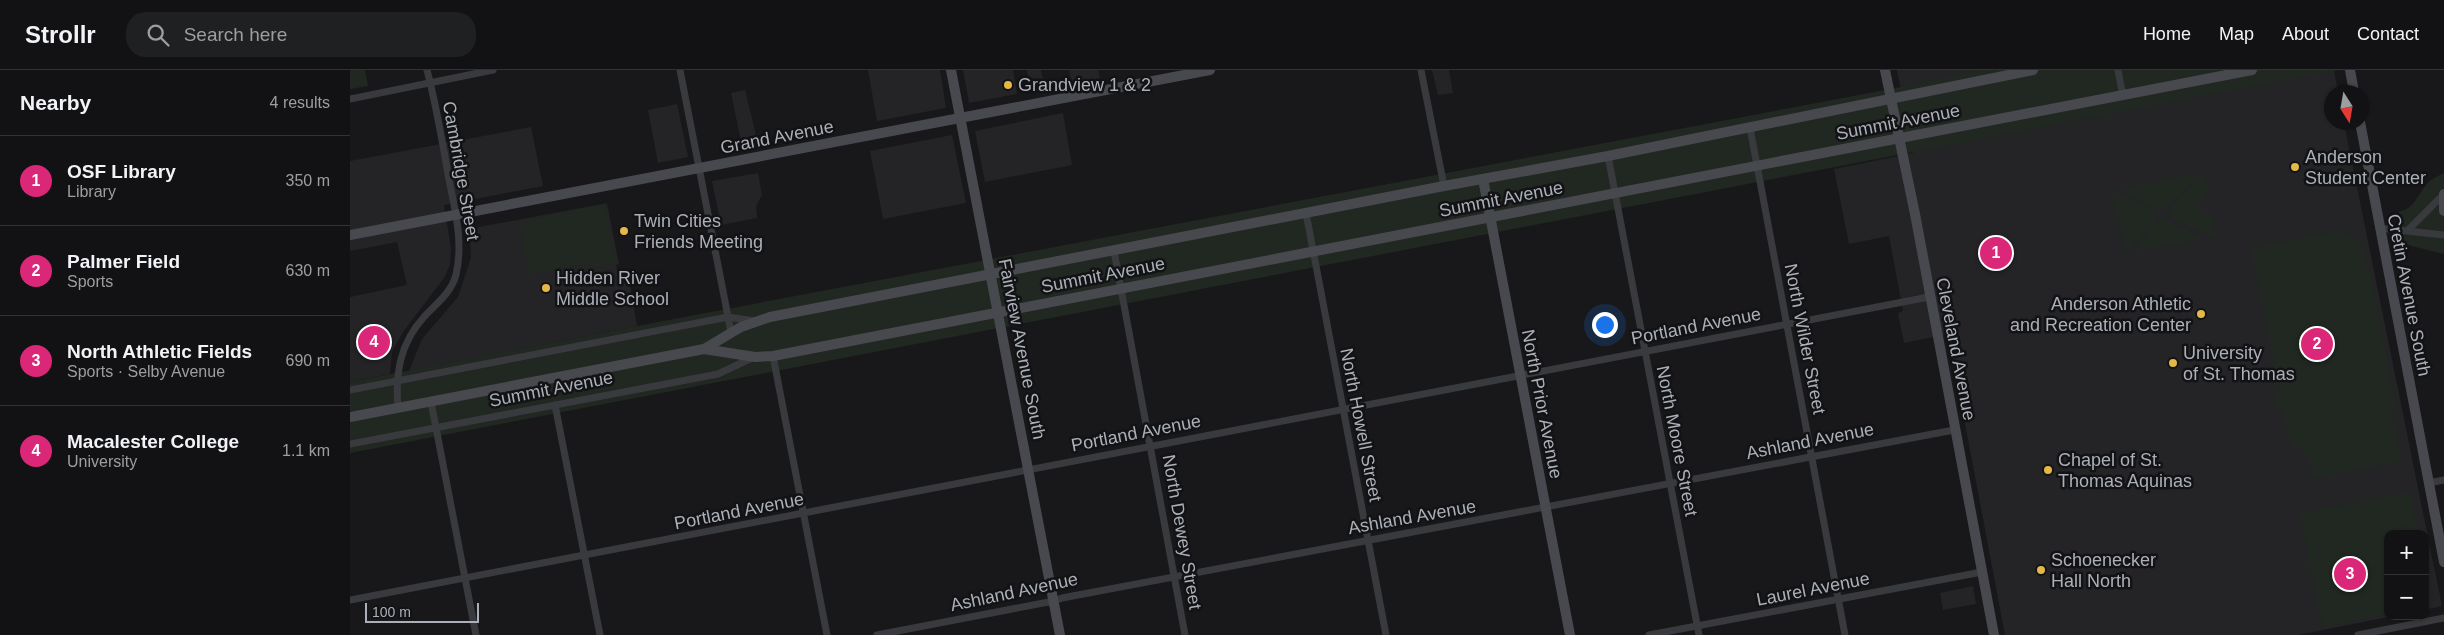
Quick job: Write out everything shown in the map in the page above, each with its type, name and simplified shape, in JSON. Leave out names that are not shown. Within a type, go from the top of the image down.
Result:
[{"type":"street","name":"Cambridge Street","points":[[398,408],[396,382],[402,351],[423,318],[449,291],[455,276],[459,246],[456,215],[427,70]]},
{"type":"street","points":[[350,99],[493,70]]},
{"type":"street","points":[[680,70],[731,332]]},
{"type":"street","name":"Fairview Avenue South","points":[[951,70],[1060,635]]},
{"type":"street","name":"Grand Avenue","points":[[350,235],[699,169],[1188,72],[1210,70]]},
{"type":"street","points":[[1421,70],[1444,186]]},
{"type":"street","name":"Cleveland Avenue","points":[[1885,70],[1994,635]]},
{"type":"street","name":"Summit Avenue","points":[[704,349],[731,332],[758,321],[990,273],[1114,252],[1444,186],[1608,156],[2033,70]]},
{"type":"street","points":[[2118,70],[2123,96]]},
{"type":"street","name":"Summit Avenue","points":[[350,417],[704,349],[755,357],[774,356],[2252,70]]},
{"type":"street","points":[[2350,70],[2353,85]]},
{"type":"street","name":"North Wilder Street","points":[[1750,128],[1845,635]]},
{"type":"street","name":"Cretin Avenue South","points":[[2362,130],[2444,562]]},
{"type":"street","name":"North Moore Street","points":[[1608,156],[1699,635]]},
{"type":"street","name":"North Prior Avenue","points":[[1483,179],[1570,635]]},
{"type":"street","points":[[2408,230],[2444,194]]},
{"type":"street","points":[[2444,194],[2444,211]]},
{"type":"street","name":"North Howell Street","points":[[1306,214],[1386,635]]},
{"type":"street","points":[[2380,228],[2444,235]]},
{"type":"street","name":"North Dewey Street","points":[[1114,252],[1185,635]]},
{"type":"street","name":"Portland Avenue","points":[[350,600],[1929,297]]},
{"type":"street","name":"Summit Avenue","points":[[350,390],[728,318],[758,321]]},
{"type":"street","points":[[774,356],[828,635]]},
{"type":"street","name":"Summit Avenue","points":[[350,444],[718,374],[755,357]]},
{"type":"street","points":[[431,402],[476,635]]},
{"type":"street","points":[[555,405],[600,635]]},
{"type":"street","name":"Ashland Avenue","points":[[877,635],[1175,576],[1954,430]]},
{"type":"street","points":[[2429,483],[2444,480]]},
{"type":"street","name":"Laurel Avenue","points":[[1649,635],[1982,572]]},
{"type":"street","points":[[2358,635],[2444,618]]},
{"type":"shaded area","points":[[350,70],[365,70],[368,86],[350,89]]},
{"type":"shaded area","points":[[868,70],[940,70],[946,108],[877,121]]},
{"type":"shaded area","points":[[963,70],[1013,70],[1017,94],[969,103]]},
{"type":"shaded area","points":[[1027,70],[1041,70],[1045,89],[1031,92]]},
{"type":"shaded area","points":[[1069,70],[1098,70],[1100,79],[1072,84]]},
{"type":"shaded area","points":[[1432,70],[1449,70],[1453,93],[1438,95]]},
{"type":"shaded area","name":"University of St. Thomas","points":[[1897,70],[2334,70],[2337,85],[2324,85],[2324,130],[2345,130],[2427,530],[2384,530],[2384,618],[2298,635],[2005,635],[1948,334],[1904,343],[1898,313],[1903,311],[1889,236],[1849,244],[1834,169],[1913,153]]},
{"type":"shaded area","points":[[1979,70],[2339,70],[350,453],[350,382],[1901,87]]},
{"type":"shaded area","points":[[745,90],[758,143],[742,146],[731,93]]},
{"type":"shaded area","points":[[677,104],[688,157],[658,163],[648,110]]},
{"type":"shaded area","points":[[1063,113],[1072,165],[985,182],[975,131]]},
{"type":"shaded area","points":[[531,127],[543,186],[444,205],[451,248],[450,265],[444,278],[403,332],[392,352],[390,374],[350,382],[350,297],[407,285],[397,242],[350,251],[350,161]]},
{"type":"shaded area","points":[[952,135],[966,203],[883,219],[870,151]]},
{"type":"shaded area","points":[[758,173],[762,195],[756,206],[757,218],[721,225],[712,181]]},
{"type":"shaded area","points":[[2444,173],[2444,254],[2404,244],[2398,212],[2413,204],[2430,181]]},
{"type":"shaded area","points":[[2197,174],[2166,209],[2158,210],[2118,189],[2153,182],[2154,184],[2160,183],[2160,180]]},
{"type":"shaded area","points":[[2200,176],[2206,179],[2208,191],[2199,204],[2200,210],[2213,219],[2216,232],[2212,237],[2170,216],[2169,211]]},
{"type":"shaded area","points":[[2115,192],[2156,213],[2157,219],[2125,253],[2113,195]]},
{"type":"shaded area","name":"Hidden River Middle School","points":[[607,203],[619,264],[616,265],[618,275],[628,273],[637,326],[409,371],[422,339],[458,297],[471,258],[469,229]]},
{"type":"shaded area","points":[[605,204],[617,263],[596,267],[586,264],[529,275],[519,221]]},
{"type":"shaded area","points":[[2167,219],[2204,239],[2132,252],[2159,220]]},
{"type":"shaded area","points":[[2340,230],[2361,243],[2365,265],[2369,265],[2396,409],[2392,412],[2402,461],[2313,478],[2309,457],[2294,446],[2289,439],[2283,412],[2275,403],[2274,395],[2280,393],[2251,248]]},
{"type":"shaded area","points":[[2410,492],[2416,530],[2384,530],[2384,615],[2322,627],[2300,513]]},
{"type":"shaded area","name":"University of St. Thomas","points":[[2429,542],[2442,606],[2429,609]]},
{"type":"shaded area","points":[[1973,586],[1976,604],[1943,610],[1940,593]]},
{"type":"place","name":"Grandview 1 & 2","points":[[1008,85]]},
{"type":"place","name":"Anderson Student Center","points":[[2295,167]]},
{"type":"place","name":"Twin Cities Friends Meeting","points":[[624,231]]},
{"type":"place","name":"OSF Library","points":[[1996,253]]},
{"type":"place","name":"Hidden River Middle School","points":[[546,288]]},
{"type":"place","name":"Anderson Athletic and Recreation Center","points":[[2201,314]]},
{"type":"place","name":"Macalester College","points":[[374,342]]},
{"type":"place","name":"Palmer Field","points":[[2317,344]]},
{"type":"place","name":"University of St. Thomas","points":[[2173,363]]},
{"type":"place","name":"Chapel of St. Thomas Aquinas","points":[[2048,470]]},
{"type":"place","name":"Schoenecker Hall North","points":[[2041,570]]},
{"type":"place","name":"North Athletic Fields","points":[[2350,574]]}]
